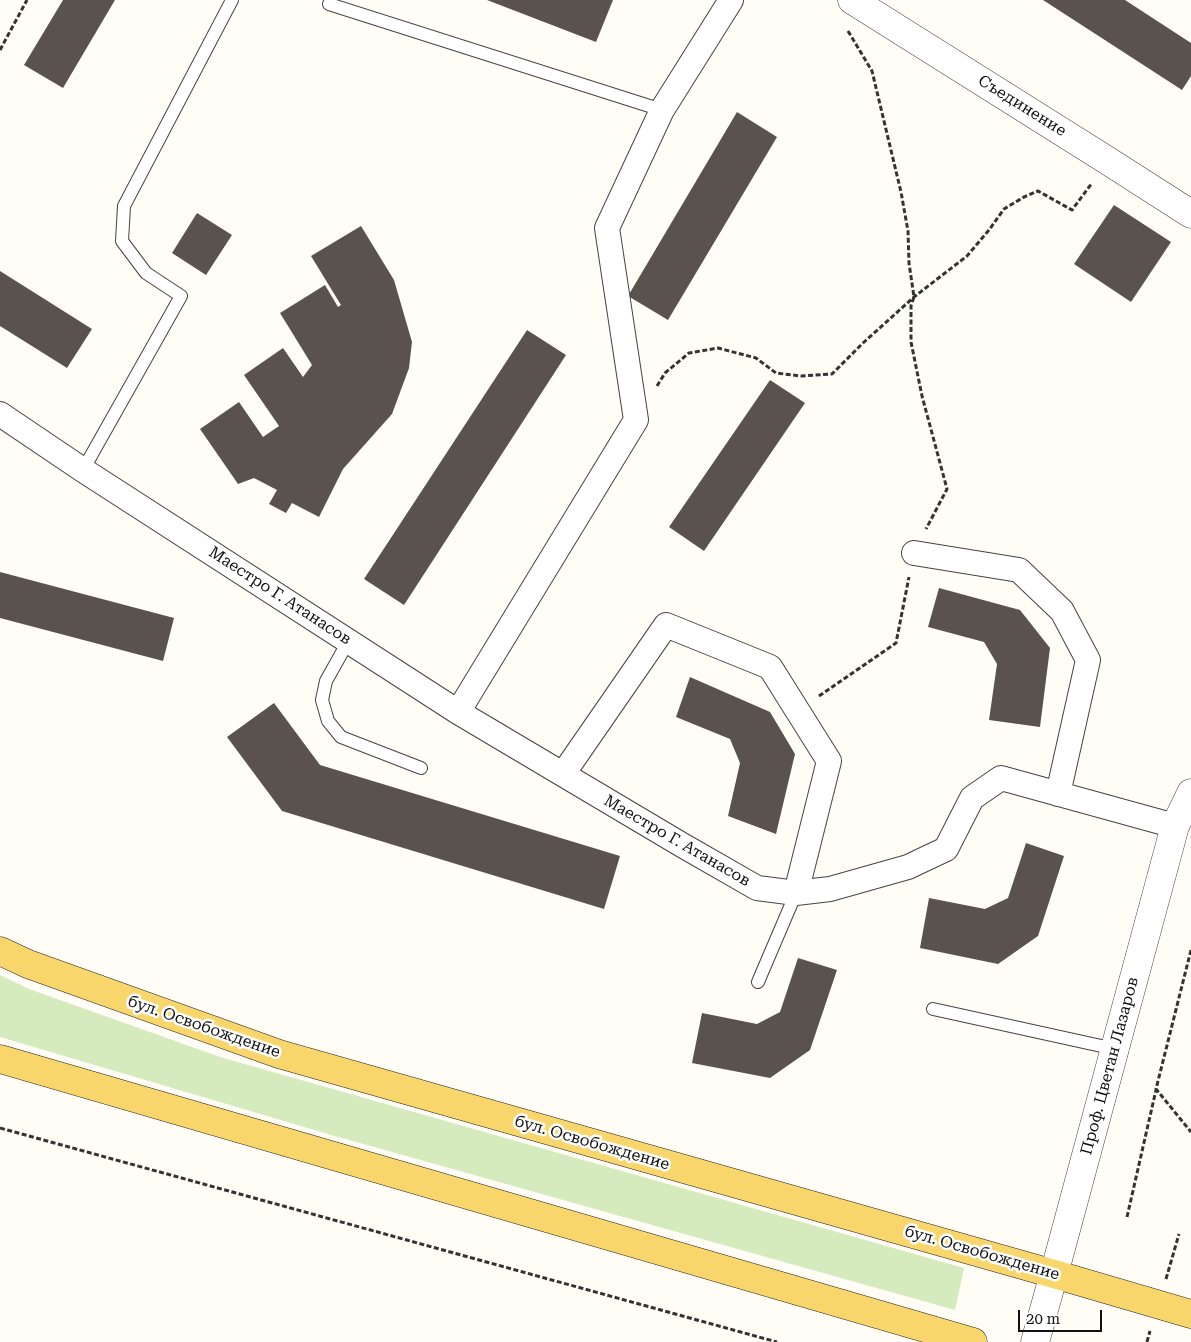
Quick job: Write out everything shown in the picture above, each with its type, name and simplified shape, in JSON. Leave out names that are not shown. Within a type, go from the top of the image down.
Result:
[{"type":"main road","name":"бул. Освобождение","points":[[0,952],[28,964],[279,1054],[1191,1314]]},
{"type":"main road","points":[[0,1059],[974,1342]]},
{"type":"street","points":[[458,712],[636,420],[607,228],[662,110],[731,0]]},
{"type":"street","name":"Съединение","points":[[852,0],[1191,214]]},
{"type":"street","name":"Маестро Г. Атанасов","points":[[0,414],[83,470],[458,712],[757,888],[796,893],[830,889],[908,867],[946,849],[972,798],[1001,778],[1058,794]]},
{"type":"street","points":[[914,553],[1019,570],[1062,611],[1088,660],[1058,794],[1175,826]]},
{"type":"street","points":[[563,774],[666,625],[770,667],[829,762],[796,893]]},
{"type":"street","name":"Проф. Цветан Лазаров","points":[[1034,1342],[1175,826],[1191,793]]},
{"type":"lane","points":[[83,470],[181,296],[146,273],[122,241],[124,206],[232,0]]},
{"type":"lane","points":[[329,4],[662,110]]},
{"type":"lane","points":[[348,640],[326,681],[322,700],[328,721],[341,737],[421,768]]},
{"type":"lane","points":[[758,982],[796,893]]},
{"type":"lane","points":[[933,1009],[1115,1049]]},
{"type":"path","points":[[0,50],[27,0]]},
{"type":"path","points":[[797,711],[896,643],[914,553],[947,489],[922,396],[911,342],[911,306],[914,297],[909,263],[908,231],[901,192],[872,72],[843,25]]},
{"type":"path","points":[[636,420],[665,373],[689,353],[718,348],[756,358],[776,373],[801,376],[832,374],[914,297],[967,256],[1004,209],[1038,191],[1072,210],[1090,186],[1105,158]]},
{"type":"path","points":[[1126,1217],[1191,950]]},
{"type":"path","points":[[1156,1090],[1191,1132]]},
{"type":"path","points":[[0,1128],[777,1342]]},
{"type":"green space","points":[[0,975],[29,989],[220,1057],[964,1268],[955,1310],[328,1134],[0,1037]]},
{"type":"building","points":[[63,0],[115,0],[63,88],[24,65]]},
{"type":"building","points":[[487,0],[613,0],[596,42]]},
{"type":"building","points":[[1043,0],[1125,0],[1191,43],[1191,76],[1182,90]]},
{"type":"building","points":[[737,112],[777,137],[668,320],[628,296]]},
{"type":"building","points":[[1114,205],[1171,242],[1131,302],[1074,264]]},
{"type":"building","points":[[197,213],[232,235],[206,275],[172,253]]},
{"type":"building","points":[[361,226],[394,280],[412,342],[409,368],[392,414],[343,469],[319,517],[292,503],[286,513],[269,504],[277,490],[254,478],[238,484],[200,429],[239,402],[263,437],[279,426],[244,375],[283,348],[303,377],[312,365],[280,313],[325,285],[338,307],[341,305],[311,256]]},
{"type":"building","points":[[0,271],[92,329],[67,368],[0,326]]},
{"type":"building","points":[[527,330],[566,355],[404,605],[364,579]]},
{"type":"building","points":[[770,380],[805,403],[704,551],[669,527]]},
{"type":"building","points":[[0,572],[174,618],[163,661],[0,618]]},
{"type":"building","points":[[939,588],[1020,610],[1050,648],[1040,727],[989,720],[997,664],[984,642],[928,627]]},
{"type":"building","points":[[690,677],[770,712],[795,754],[776,834],[728,816],[740,763],[730,739],[676,717]]},
{"type":"building","points":[[274,703],[320,765],[620,856],[604,909],[282,811],[227,737]]},
{"type":"building","points":[[1026,843],[1064,856],[1038,936],[998,964],[920,948],[929,898],[985,909],[1008,898]]},
{"type":"building","points":[[798,958],[837,970],[810,1050],[770,1078],[692,1063],[702,1013],[757,1024],[780,1012]]}]
